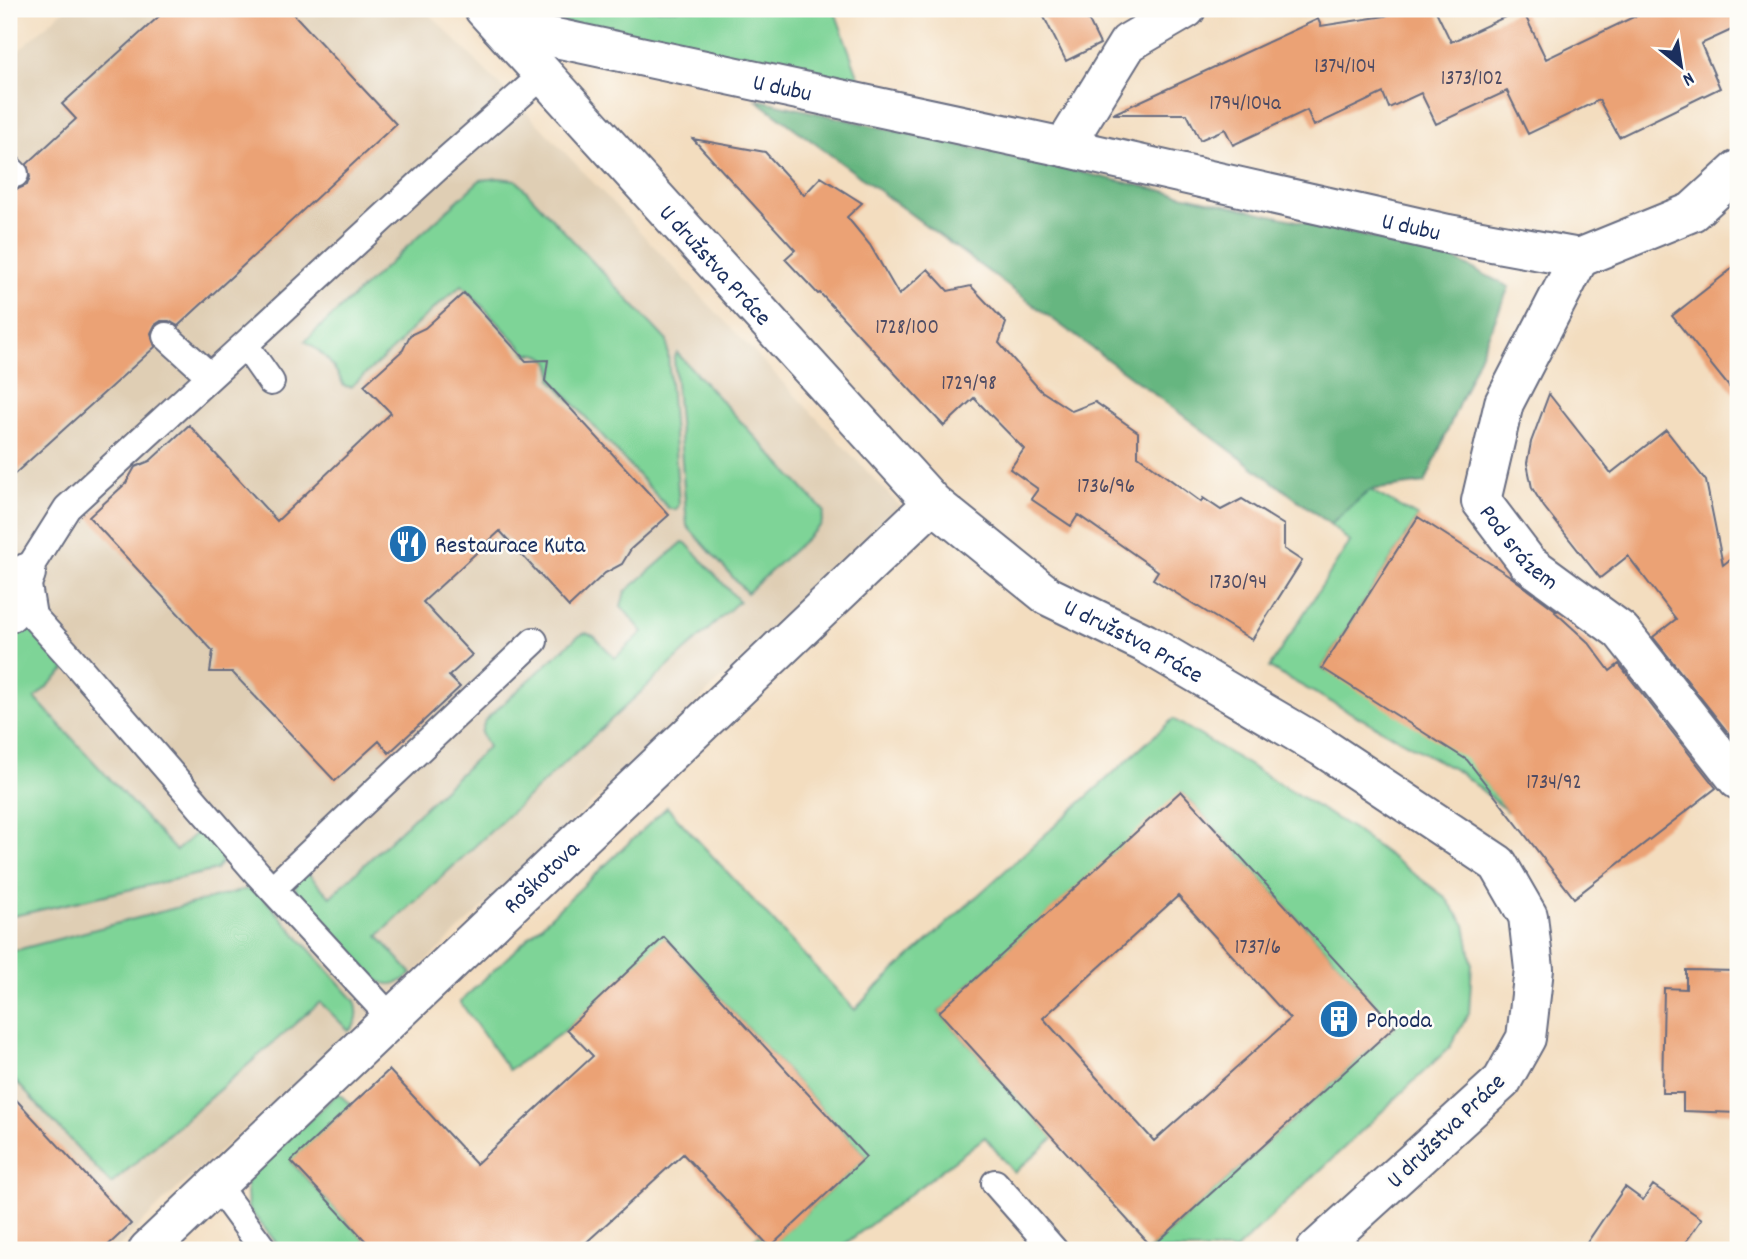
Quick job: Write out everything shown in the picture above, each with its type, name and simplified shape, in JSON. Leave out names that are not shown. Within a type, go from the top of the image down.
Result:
[{"type":"street","points":[[1064,147],[1128,43],[1186,9]]},
{"type":"street","name":"U dubu","points":[[492,17],[1448,234],[1579,258]]},
{"type":"street","name":"U družstva Práce","points":[[492,17],[933,503],[1048,596],[1145,643],[1322,747],[1499,864],[1528,916],[1534,969],[1526,1038],[1502,1080],[1315,1250]]},
{"type":"street","points":[[1579,258],[1692,212],[1738,170]]},
{"type":"street","name":"Pod srázem","points":[[1579,258],[1504,402],[1481,501],[1528,563],[1621,631],[1738,780]]},
{"type":"street","name":"Roškotova","points":[[148,1250],[393,1020],[933,503]]},
{"type":"street","points":[[9,613],[26,573]]},
{"type":"lane","points":[[393,1020],[272,889],[33,616],[26,573],[67,508],[436,169],[544,74]]},
{"type":"lane","points":[[166,336],[210,376]]},
{"type":"lane","points":[[245,345],[271,382]]},
{"type":"lane","points":[[272,889],[534,641]]},
{"type":"lane","points":[[995,1183],[1054,1250]]},
{"type":"lane","points":[[217,1186],[264,1250]]},
{"type":"shaded area","points":[[65,9],[425,9],[536,122],[901,507],[368,1017],[162,1203],[115,1250],[9,1250],[9,59]]},
{"type":"green space","points":[[507,9],[834,9],[864,92]]},
{"type":"green space","points":[[755,99],[1444,254],[1509,287],[1425,483],[1370,490],[1330,524]]},
{"type":"green space","points":[[480,180],[516,180],[667,341],[679,505],[676,510],[668,508],[552,380],[552,368],[548,360],[539,355],[528,354],[462,285],[351,387],[344,386],[328,360],[305,341]]},
{"type":"green space","points":[[677,353],[824,511],[821,525],[747,593],[687,526],[674,357]]},
{"type":"green space","points":[[1370,490],[1418,517],[1322,668],[1450,736],[1508,812],[1461,773],[1269,668],[1350,542],[1330,524]]},
{"type":"green space","points":[[683,542],[739,601],[378,936],[412,974],[394,984],[375,979],[296,891],[295,881],[302,867],[330,897],[488,747],[481,733],[485,720],[578,636],[586,633],[594,636],[615,658],[643,632],[621,606],[625,592]]},
{"type":"green space","points":[[22,599],[65,670],[35,698],[176,851],[197,832],[206,833],[223,855],[216,870],[9,917],[9,646],[13,622]]},
{"type":"green space","points":[[1173,719],[1352,828],[1445,897],[1465,925],[1472,963],[1469,1013],[1450,1047],[1236,1250],[1149,1250],[1395,1026],[1182,792],[939,1012],[1054,1138],[1014,1173],[985,1137],[837,1250],[743,1250],[759,1235],[770,1246],[866,1157],[665,938],[567,1029],[509,1070],[460,1002],[667,807],[855,1010],[869,994]]},
{"type":"green space","points":[[247,889],[262,896],[355,1001],[356,1021],[349,1031],[320,1002],[111,1184],[9,1074],[9,952]]},
{"type":"green space","points":[[338,1093],[351,1105],[291,1162],[374,1250],[282,1250],[248,1208],[246,1179]]},
{"type":"building","points":[[167,9],[289,9],[396,124],[178,326],[169,321],[161,321],[155,325],[151,333],[155,347],[9,479],[9,188],[18,189],[27,185],[30,177],[27,164],[76,119],[62,104]]},
{"type":"building","points":[[1040,9],[1083,9],[1100,44],[1066,61]]},
{"type":"building","points":[[1401,9],[1435,9],[1451,42],[1522,9],[1546,59],[1650,9],[1738,9],[1738,27],[1701,44],[1720,88],[1619,137],[1599,100],[1528,134],[1507,91],[1436,124],[1421,93],[1389,108],[1383,93],[1314,126],[1307,110],[1233,145],[1225,129],[1200,140],[1187,114],[1113,114],[1318,19],[1321,26],[1385,16]]},
{"type":"building","points":[[693,139],[765,152],[804,195],[821,177],[862,203],[847,217],[870,245],[899,295],[928,269],[948,291],[971,286],[1006,323],[999,343],[1040,390],[1072,411],[1095,402],[1138,432],[1138,456],[1201,502],[1203,498],[1221,510],[1242,499],[1284,525],[1284,549],[1302,561],[1252,640],[1153,579],[1158,571],[1078,515],[1071,526],[1031,499],[1038,489],[1010,469],[1024,449],[974,398],[944,426],[785,259],[795,250]]},
{"type":"building","points":[[1738,264],[1738,398],[1672,316]]},
{"type":"building","points":[[464,293],[526,361],[548,360],[545,381],[669,515],[631,549],[622,564],[605,573],[569,607],[500,531],[423,602],[472,655],[449,676],[460,687],[389,753],[379,741],[335,781],[232,672],[210,672],[213,651],[89,517],[126,483],[135,467],[150,461],[189,425],[277,521],[391,413],[364,385],[403,350],[410,335],[425,328]]},
{"type":"building","points":[[1549,394],[1611,473],[1666,430],[1706,481],[1723,565],[1738,553],[1738,745],[1653,637],[1676,619],[1628,556],[1600,578],[1532,488],[1527,463],[1531,442]]},
{"type":"building","points":[[1418,517],[1510,576],[1557,611],[1555,612],[1589,643],[1610,671],[1619,664],[1716,788],[1574,898],[1467,760],[1322,668]]},
{"type":"building","name":"Pohoda","points":[[1181,791],[1395,1026],[1152,1247],[939,1012]],"holes":[[[1178,896],[1290,1019],[1154,1141],[1043,1018]]]},
{"type":"building","points":[[664,937],[866,1157],[770,1247],[683,1154],[578,1250],[374,1250],[291,1161],[389,1070],[476,1164],[593,1056],[567,1029]]},
{"type":"building","points":[[1686,970],[1738,971],[1738,1113],[1683,1111],[1683,1093],[1662,1093],[1664,988],[1686,989]]},
{"type":"building","points":[[9,1092],[131,1224],[103,1250],[9,1250]]},
{"type":"building","points":[[1653,1185],[1702,1219],[1680,1250],[1582,1250],[1625,1187],[1643,1200]]},
{"type":"place","name":"Restaurace Kuta","points":[[408,544]]},
{"type":"place","name":"Pohoda","points":[[1339,1019]]}]
